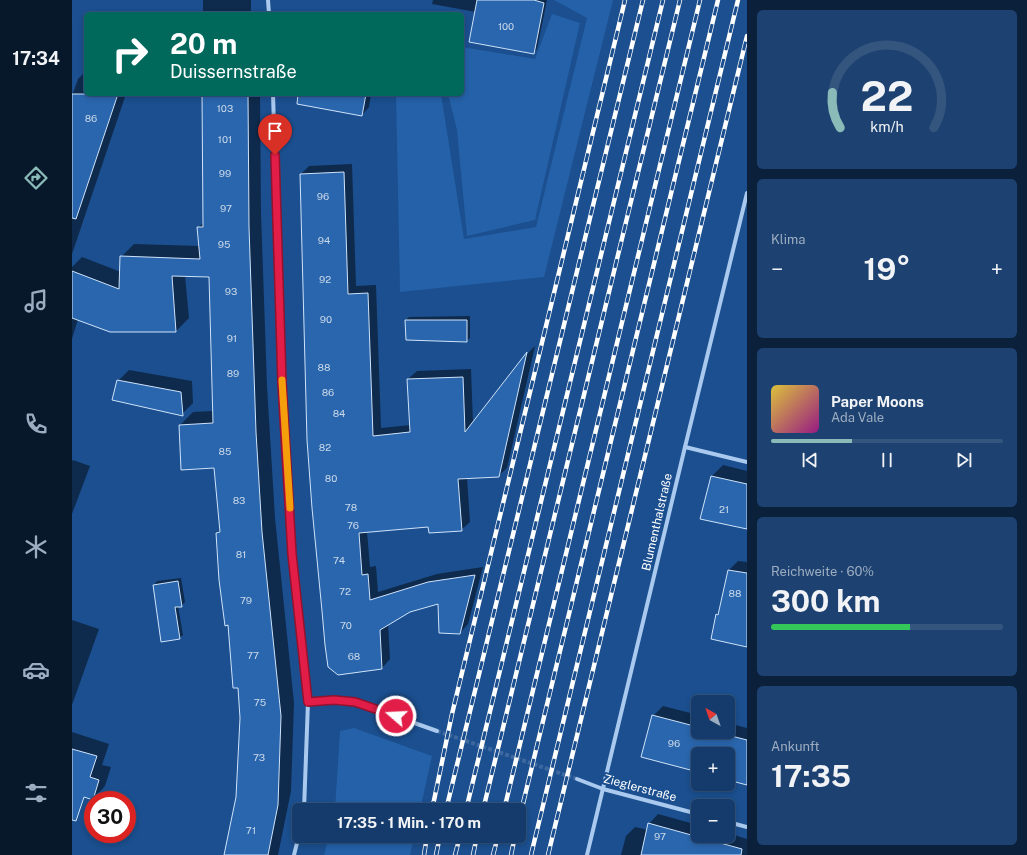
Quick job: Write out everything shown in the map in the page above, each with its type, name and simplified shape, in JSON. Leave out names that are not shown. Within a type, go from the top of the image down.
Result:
[{"type":"street","points":[[268,0],[269,12]]},
{"type":"street","points":[[273,96],[283,391],[294,570],[308,702],[304,803]]},
{"type":"street","name":"Blumenthalstraße","points":[[587,855],[747,193]]},
{"type":"street","points":[[685,447],[747,462]]},
{"type":"street","points":[[308,702],[334,700],[355,702],[438,731]]},
{"type":"street","name":"Zieglerstraße","points":[[577,779],[603,789],[691,812]]},
{"type":"street","points":[[735,824],[747,827]]},
{"type":"street","points":[[294,855],[297,843]]},
{"type":"shaded area","points":[[554,0],[613,0],[544,277],[400,292],[396,96],[441,96],[464,239],[536,227],[587,18]]},
{"type":"shaded area","points":[[552,14],[580,23],[535,220],[467,236],[457,130],[448,96],[464,96],[464,47],[535,59]]},
{"type":"shaded area","points":[[354,728],[432,756],[422,803],[335,803],[340,731]]},
{"type":"shaded area","points":[[327,843],[413,843],[410,855],[324,855]]},
{"type":"building","points":[[477,0],[534,0],[544,3],[534,54],[469,42]]},
{"type":"building","points":[[72,94],[84,94],[84,96],[117,96],[76,219],[72,218]]},
{"type":"building","points":[[202,96],[248,96],[249,227],[256,432],[262,532],[281,716],[278,805],[268,855],[224,855],[236,797],[240,718],[238,688],[233,688],[228,625],[225,626],[219,580],[216,533],[220,532],[214,468],[181,470],[179,425],[213,423],[209,277],[172,276],[176,332],[110,332],[72,318],[72,271],[119,289],[120,256],[200,259],[197,227],[203,227]]},
{"type":"building","points":[[298,96],[366,96],[362,116],[297,104]]},
{"type":"building","points":[[344,172],[348,294],[368,293],[373,436],[410,432],[407,379],[463,377],[465,432],[527,352],[499,477],[458,479],[462,531],[429,533],[428,527],[359,533],[362,575],[368,574],[370,600],[428,582],[475,575],[460,634],[439,633],[438,604],[410,612],[380,630],[382,669],[338,675],[328,667],[312,508],[307,440],[300,174]]},
{"type":"building","points":[[405,320],[467,320],[467,342],[406,340]]},
{"type":"building","points":[[117,380],[181,392],[183,416],[112,400]]},
{"type":"building","points":[[711,476],[747,484],[747,529],[700,519]]},
{"type":"building","points":[[728,570],[747,573],[747,647],[711,639]]},
{"type":"building","points":[[178,581],[182,607],[175,607],[180,639],[161,642],[153,585]]},
{"type":"building","points":[[652,715],[691,725],[691,739],[735,739],[735,737],[747,740],[747,785],[735,782],[735,747],[691,747],[691,770],[641,757]]},
{"type":"building","points":[[72,749],[97,756],[90,777],[99,780],[96,791],[84,791],[84,797],[76,821],[72,820]]},
{"type":"building","points":[[648,823],[691,835],[691,843],[720,843],[742,849],[741,855],[641,855]]},
{"type":"tunnel","points":[[437,731],[577,779]]},
{"type":"railway","points":[[433,803],[452,714],[625,0]]},
{"type":"railway","points":[[448,803],[643,0]]},
{"type":"railway","points":[[468,803],[663,0]]},
{"type":"railway","points":[[485,803],[680,0]]},
{"type":"railway","points":[[506,803],[700,0]]},
{"type":"railway","points":[[523,803],[718,0]]},
{"type":"railway","points":[[531,855],[738,0]]},
{"type":"railway","points":[[548,855],[747,36]]},
{"type":"railway","points":[[424,855],[426,843]]},
{"type":"railway","points":[[436,855],[439,843]]},
{"type":"railway","points":[[455,855],[458,843]]},
{"type":"railway","points":[[473,855],[476,843]]},
{"type":"railway","points":[[493,855],[496,843]]},
{"type":"railway","points":[[511,855],[514,843]]},
{"type":"slow traffic","points":[[282,380],[290,508]]},
{"type":"route","points":[[275,155],[282,383],[292,554],[308,702],[334,700],[355,702],[396,716]]}]
